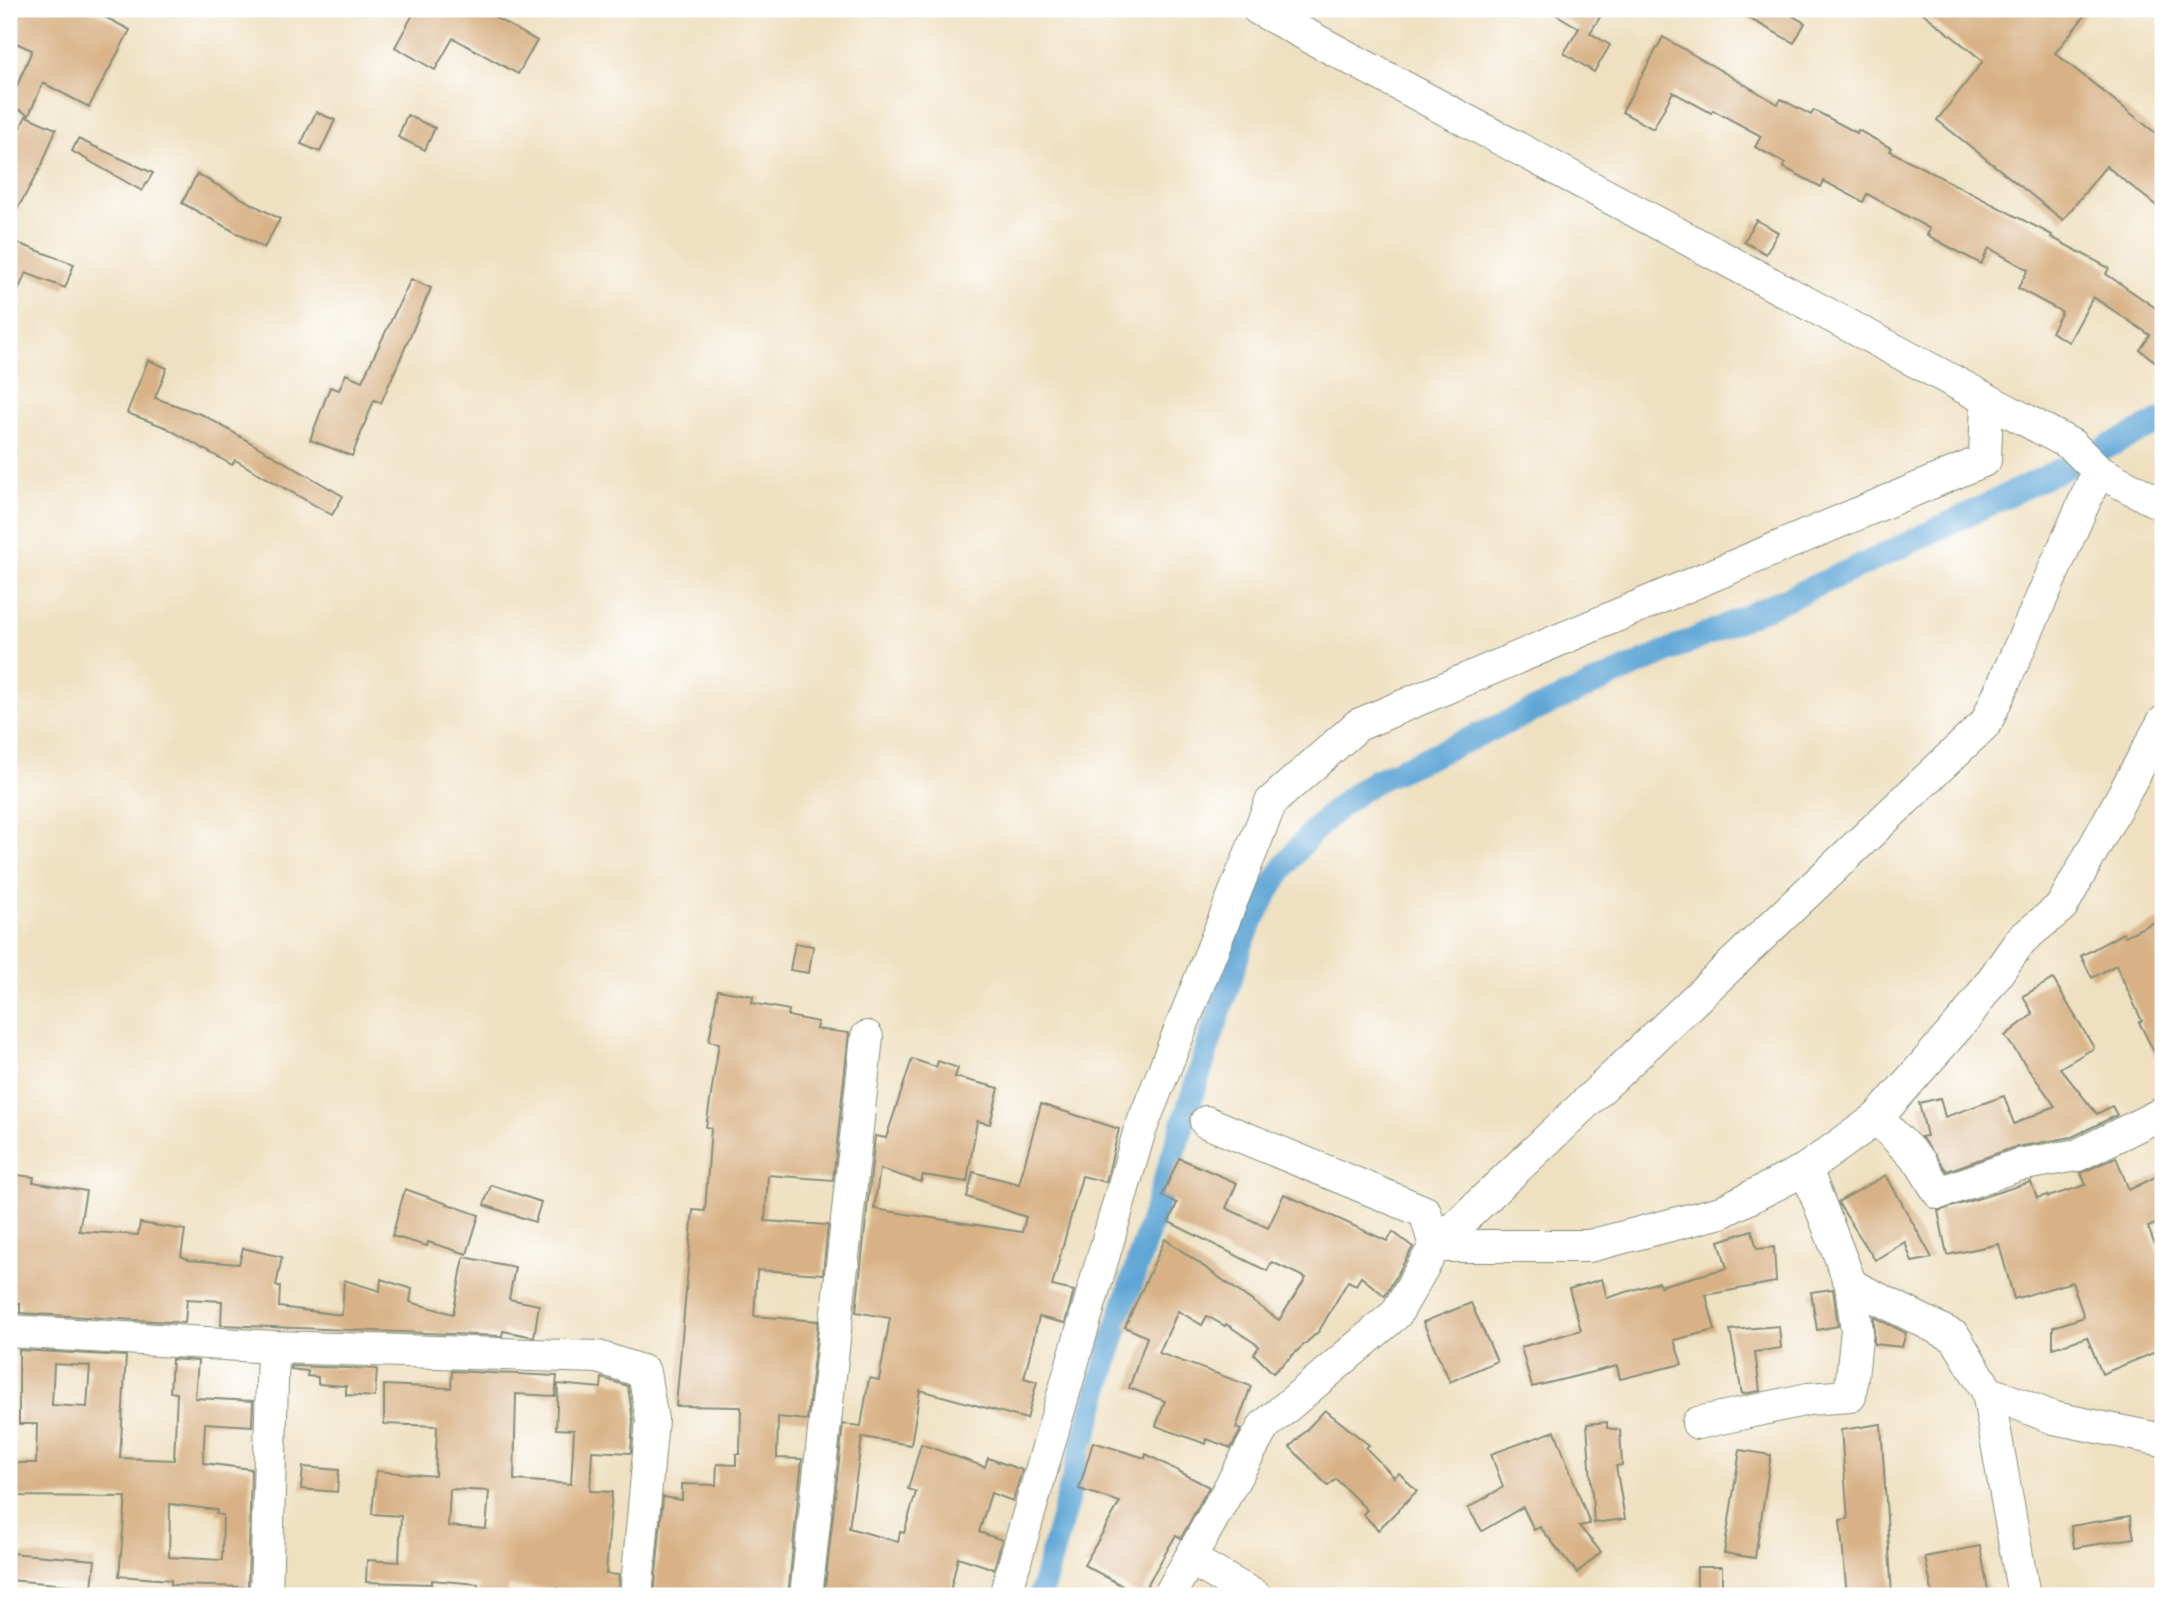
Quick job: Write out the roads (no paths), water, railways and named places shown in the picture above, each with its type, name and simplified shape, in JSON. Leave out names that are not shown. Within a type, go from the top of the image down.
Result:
[{"type":"street","points":[[1258,9],[2072,445],[2098,471],[2163,505]]},
{"type":"street","points":[[1005,1596],[1139,1133],[1271,802],[1357,725],[1985,460],[1987,400]]},
{"type":"street","points":[[1169,1596],[1264,1426],[1396,1314],[1435,1246],[1986,723],[2098,471]]},
{"type":"street","points":[[1435,1246],[1589,1246],[1721,1212],[1806,1170],[1877,1118],[1966,1017],[2021,940],[2062,906],[2163,722]]},
{"type":"street","points":[[806,1596],[867,1037]]},
{"type":"street","points":[[1877,1118],[1920,1162],[1939,1193],[2018,1165],[2078,1155],[2163,1113]]},
{"type":"street","points":[[1206,1122],[1425,1212],[1435,1246]]},
{"type":"street","points":[[1698,1423],[1808,1399],[1850,1396],[1857,1330],[1851,1285],[1806,1170]]},
{"type":"street","points":[[1851,1285],[1955,1337],[1988,1392],[2024,1596]]},
{"type":"street","points":[[9,1331],[273,1347],[598,1357],[643,1372],[652,1420],[636,1596]]},
{"type":"street","points":[[266,1596],[273,1347]]},
{"type":"street","points":[[1988,1392],[2054,1418],[2163,1440]]},
{"type":"street","points":[[1189,1559],[1255,1596]]},
{"type":"waterway","points":[[1040,1596],[1110,1349],[1241,945],[1280,873],[1312,832],[1375,781],[1865,564],[2163,420]]}]
